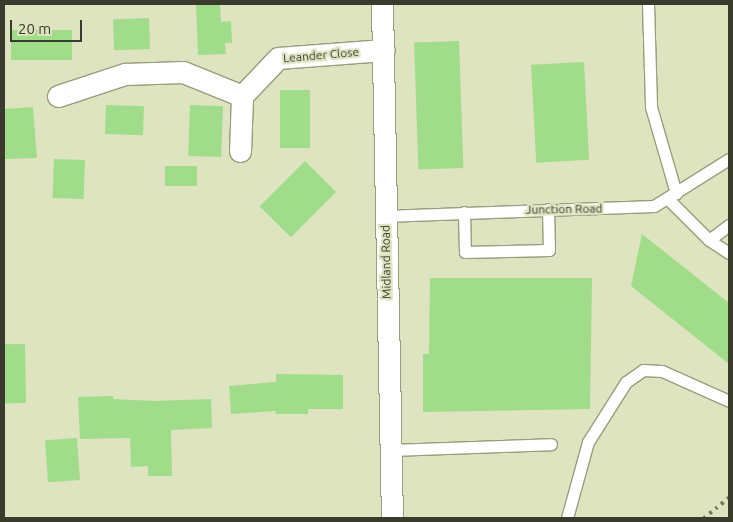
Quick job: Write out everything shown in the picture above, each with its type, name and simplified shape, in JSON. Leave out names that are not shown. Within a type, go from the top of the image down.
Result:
[{"type":"street","name":"Midland Road","points":[[382,4],[384,50],[384,216],[392,518]]},
{"type":"street","name":"Leander Close","points":[[242,96],[278,58],[384,50]]},
{"type":"street","points":[[58,96],[125,74],[183,72],[242,96],[240,151]]},
{"type":"lane","points":[[648,4],[651,107],[671,196],[709,240],[729,253]]},
{"type":"lane","name":"Junction Road","points":[[384,216],[654,206],[729,159]]},
{"type":"lane","points":[[464,212],[465,252],[549,250],[548,209]]},
{"type":"lane","points":[[709,240],[729,225]]},
{"type":"lane","points":[[567,518],[588,442],[626,382],[643,370],[662,371],[729,401]]},
{"type":"lane","points":[[390,450],[551,444]]},
{"type":"building","points":[[196,4],[220,4],[221,22],[231,21],[232,43],[225,43],[226,54],[198,55]]},
{"type":"building","points":[[149,18],[150,49],[114,50],[113,19]]},
{"type":"building","points":[[11,30],[72,30],[72,60],[11,60]]},
{"type":"building","points":[[459,41],[463,168],[418,169],[414,43]]},
{"type":"building","points":[[584,62],[589,160],[536,163],[531,65]]},
{"type":"building","points":[[280,90],[310,90],[310,148],[280,148]]},
{"type":"building","points":[[106,105],[144,106],[143,135],[105,134]]},
{"type":"building","points":[[190,105],[223,106],[221,157],[188,156]]},
{"type":"building","points":[[33,107],[37,158],[4,159],[4,109]]},
{"type":"building","points":[[54,159],[85,160],[84,199],[53,198]]},
{"type":"building","points":[[305,161],[336,192],[291,237],[260,206]]},
{"type":"building","points":[[165,166],[197,166],[197,186],[165,186]]},
{"type":"building","points":[[642,234],[729,303],[729,364],[631,286]]},
{"type":"building","points":[[430,278],[592,278],[590,409],[423,412],[423,354],[429,354]]},
{"type":"building","points":[[4,344],[25,344],[26,403],[5,403]]},
{"type":"building","points":[[276,374],[343,375],[343,409],[308,409],[308,414],[275,414],[276,411],[231,414],[229,386],[276,382]]},
{"type":"building","points":[[113,396],[113,399],[155,401],[211,399],[212,428],[171,430],[172,476],[148,476],[148,466],[131,467],[130,438],[80,439],[78,397]]},
{"type":"building","points":[[77,438],[80,480],[48,482],[45,440]]},
{"type":"railway","points":[[704,518],[729,498]]}]
